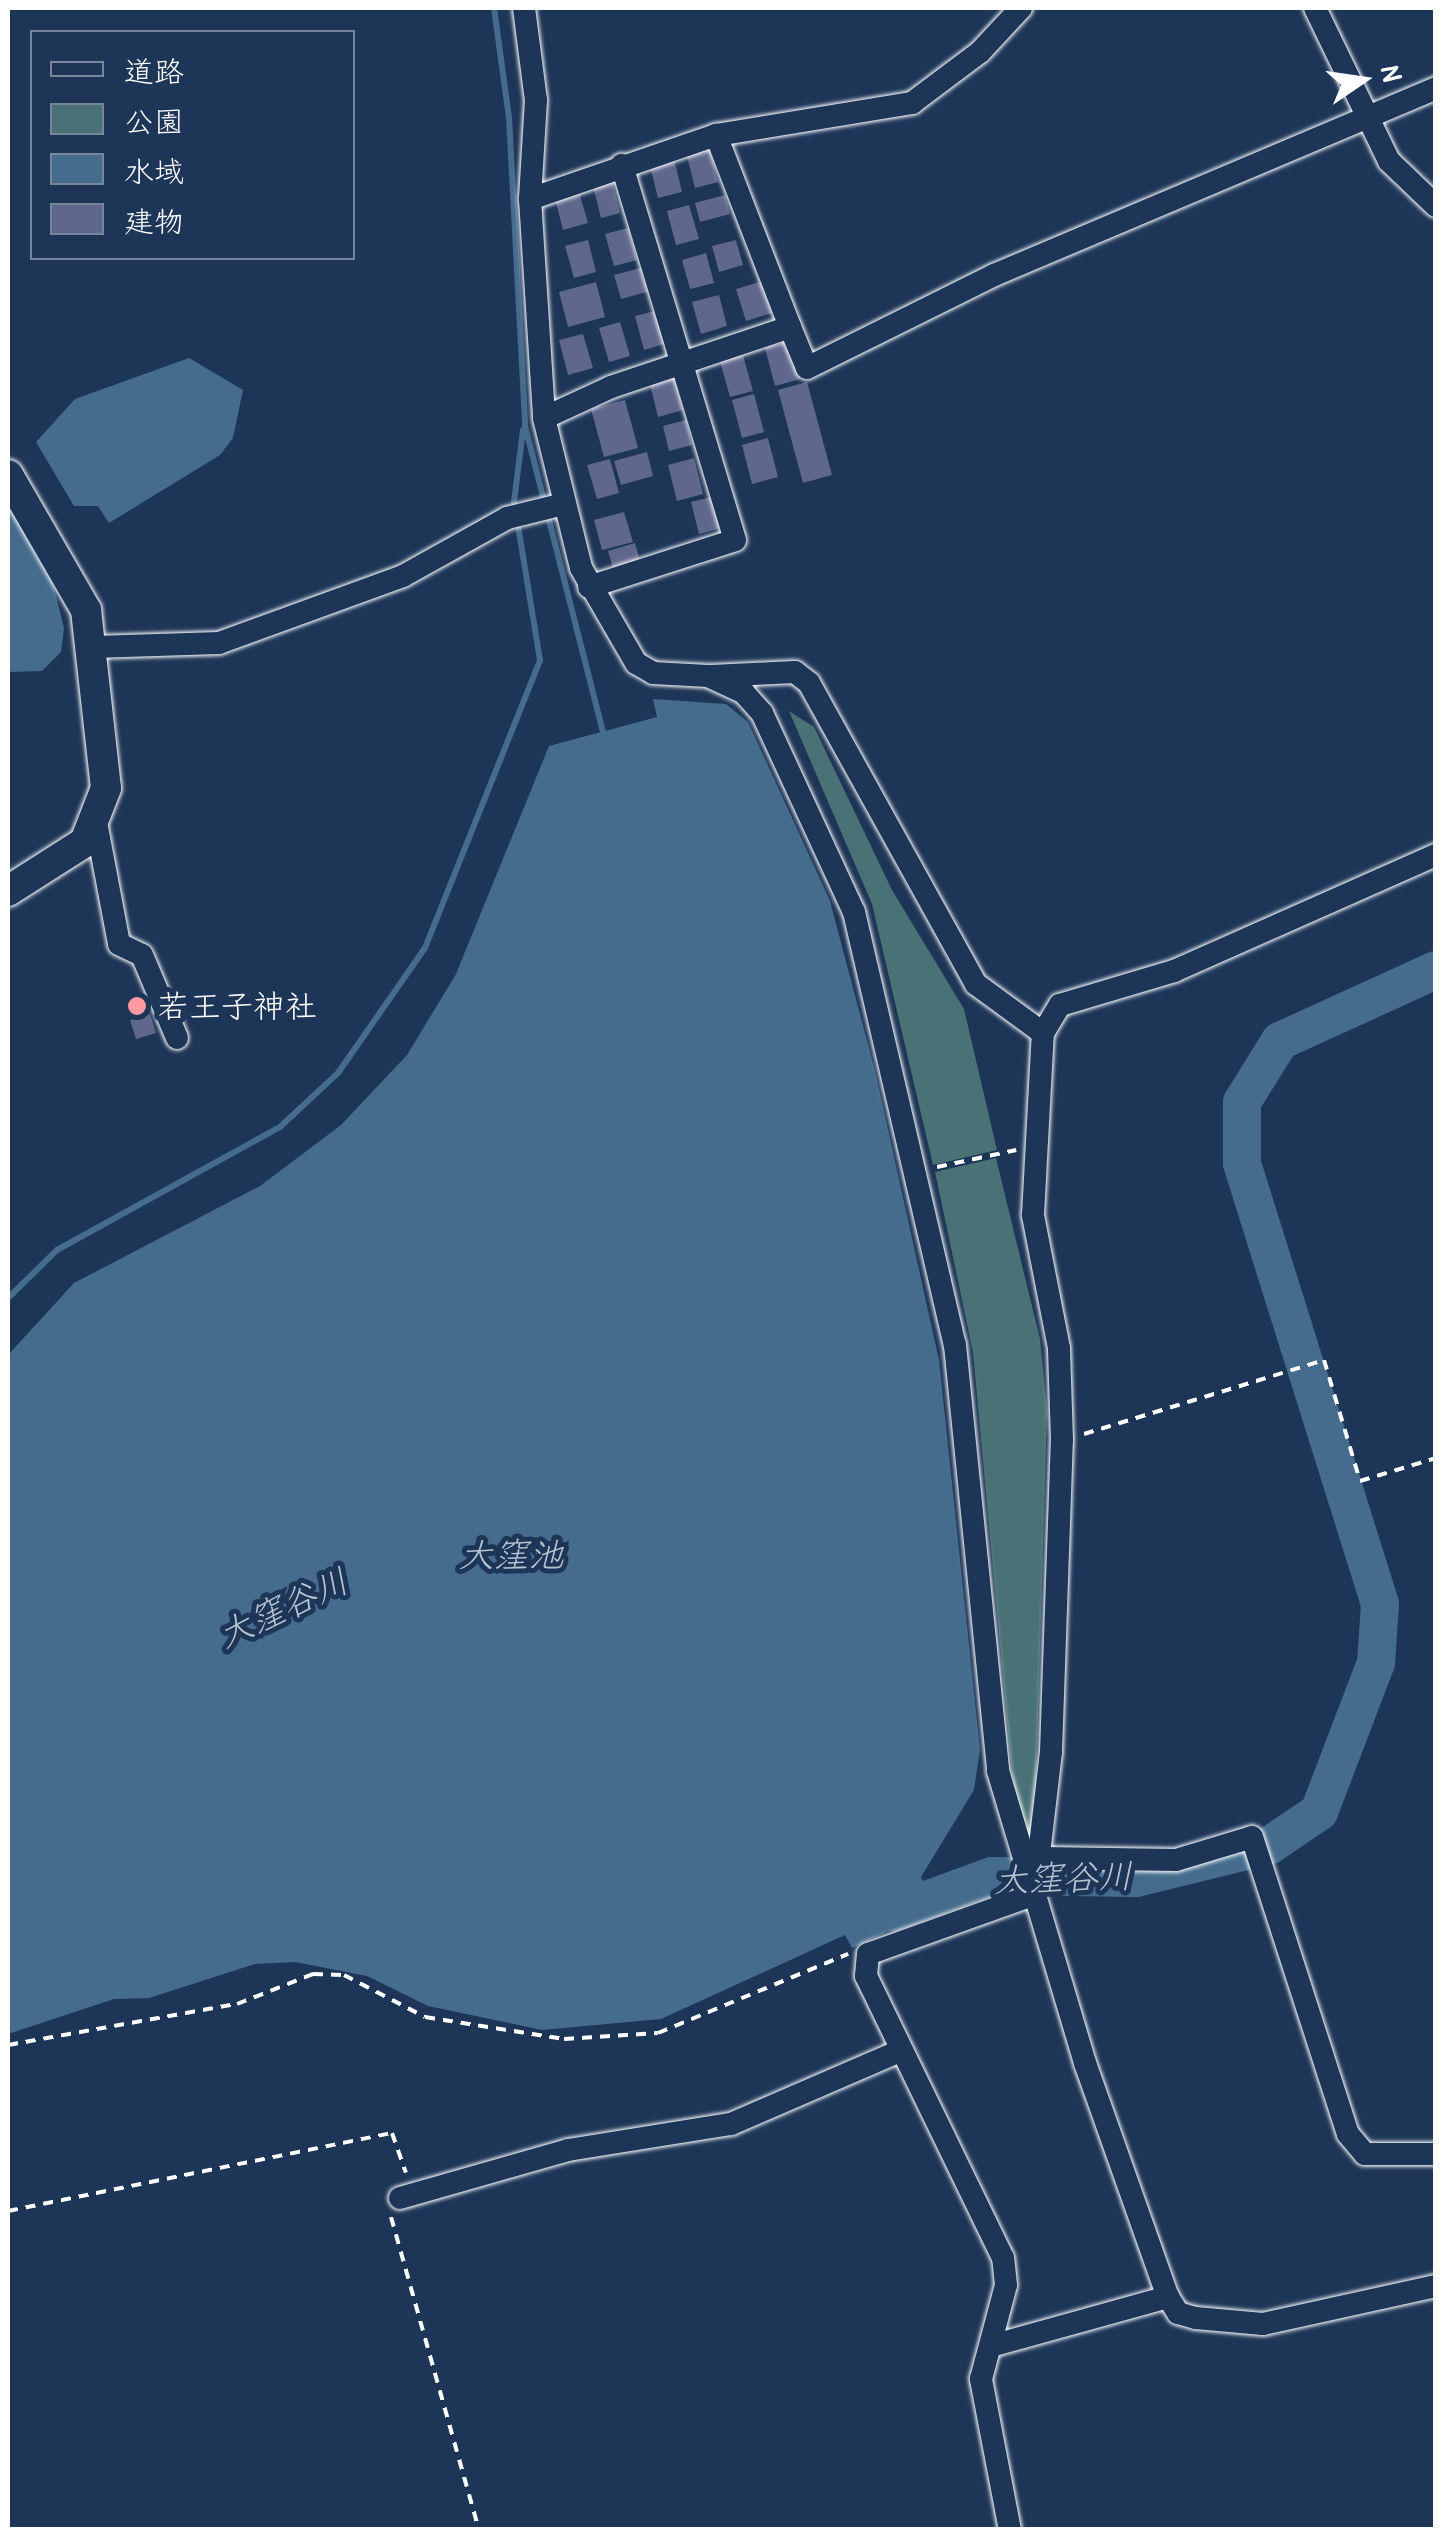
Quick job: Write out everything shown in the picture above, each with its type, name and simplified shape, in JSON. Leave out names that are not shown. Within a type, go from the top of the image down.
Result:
[{"type":"street","points":[[524,8],[536,100],[530,198],[544,418],[561,505],[588,587],[636,663],[653,673],[708,676],[795,672],[809,682],[976,984],[1043,1033]]},
{"type":"street","points":[[530,198],[716,136],[912,103],[980,52],[1021,8]]},
{"type":"street","points":[[1315,8],[1373,114],[1390,161],[1436,206]]},
{"type":"street","points":[[716,136],[807,368],[994,275],[1436,88]]},
{"type":"street","points":[[588,587],[735,540],[622,165]]},
{"type":"street","points":[[544,418],[683,363],[790,327]]},
{"type":"street","points":[[8,476],[76,586],[94,647],[106,788],[96,822],[64,860],[8,891]]},
{"type":"street","points":[[94,647],[219,643],[402,576],[519,515],[561,505]]},
{"type":"street","points":[[708,676],[744,692],[780,739],[854,912],[955,1344],[998,1771],[1168,2298],[1196,2318],[1263,2324],[1436,2286]]},
{"type":"street","points":[[96,822],[120,944],[142,955],[177,1038]]},
{"type":"street","points":[[1035,1878],[1062,1440],[1058,1348],[1033,1216],[1043,1033],[1060,1006],[1174,971],[1436,855]]},
{"type":"street","points":[[1010,2530],[983,2414],[991,2346],[1006,2284],[1002,2258],[866,1976],[868,1954],[1035,1878],[1176,1860],[1252,1836],[1348,2134],[1365,2154],[1436,2154]]},
{"type":"street","points":[[400,2198],[568,2150],[731,2124],[900,2051]]},
{"type":"street","points":[[991,2346],[1168,2298]]},
{"type":"path","points":[[925,1170],[1010,1150]]},
{"type":"path","points":[[1062,1440],[1324,1360],[1360,1480],[1436,1458]]},
{"type":"path","points":[[8,2045],[237,2004],[313,1974],[344,1975],[425,2017],[564,2040],[658,2034],[839,1954],[868,1954]]},
{"type":"path","points":[[8,2212],[392,2133],[410,2183],[390,2213],[478,2530]]},
{"type":"green space","points":[[789,711],[814,727],[892,890],[964,1009],[997,1150],[933,1165],[872,904]]},
{"type":"green space","points":[[996,1158],[1040,1339],[1047,1411],[1034,1850],[1014,1794],[973,1352],[935,1172]]},
{"type":"water","points":[[189,358],[243,390],[233,438],[220,455],[109,523],[98,506],[74,506],[36,442],[75,399]]},
{"type":"water","points":[[8,502],[47,559],[64,628],[61,652],[42,671],[8,672]]},
{"type":"water","name":"大窪池","points":[[653,699],[726,704],[748,722],[830,901],[875,1071],[939,1360],[980,1750],[974,1790],[921,1877],[936,1908],[852,1948],[845,1935],[661,2019],[542,2030],[428,2006],[367,1976],[295,1962],[255,1964],[149,1998],[114,1999],[8,2034],[8,1355],[74,1283],[260,1186],[341,1125],[407,1055],[456,974],[549,746],[657,717]]},
{"type":"building","points":[[710,149],[718,182],[695,188],[687,156]]},
{"type":"building","points":[[674,159],[682,192],[658,198],[650,166]]},
{"type":"building","points":[[611,177],[620,213],[601,218],[592,182]]},
{"type":"building","points":[[579,192],[588,223],[563,230],[555,198]]},
{"type":"building","points":[[725,195],[730,214],[700,222],[695,203]]},
{"type":"building","points":[[689,205],[699,239],[676,245],[667,211]]},
{"type":"building","points":[[628,228],[637,260],[614,266],[605,234]]},
{"type":"building","points":[[588,240],[596,272],[574,278],[565,246]]},
{"type":"building","points":[[736,240],[743,265],[719,272],[712,246]]},
{"type":"building","points":[[706,253],[714,283],[690,289],[682,260]]},
{"type":"building","points":[[644,267],[650,291],[621,299],[614,275]]},
{"type":"building","points":[[763,281],[772,313],[746,321],[736,289]]},
{"type":"building","points":[[596,282],[605,317],[568,327],[559,292]]},
{"type":"building","points":[[719,295],[727,326],[701,334],[692,302]]},
{"type":"building","points":[[655,311],[664,344],[644,350],[635,316]]},
{"type":"building","points":[[620,322],[630,356],[609,362],[599,328]]},
{"type":"building","points":[[583,334],[593,368],[568,375],[559,340]]},
{"type":"building","points":[[790,341],[800,379],[775,386],[765,348]]},
{"type":"building","points":[[742,352],[753,391],[730,397],[719,358]]},
{"type":"building","points":[[673,374],[683,410],[658,417],[649,380]]},
{"type":"building","points":[[807,382],[832,475],[803,483],[778,390]]},
{"type":"building","points":[[754,394],[764,432],[742,438],[732,400]]},
{"type":"building","points":[[625,400],[638,448],[604,457],[591,409]]},
{"type":"building","points":[[686,420],[692,445],[669,451],[663,426]]},
{"type":"building","points":[[768,438],[778,477],[752,484],[742,445]]},
{"type":"building","points":[[647,452],[653,476],[621,485],[614,461]]},
{"type":"building","points":[[694,458],[703,494],[677,501],[668,465]]},
{"type":"building","points":[[610,459],[619,493],[597,499],[587,465]]},
{"type":"building","points":[[715,496],[724,527],[699,534],[691,502]]},
{"type":"building","points":[[624,512],[633,542],[602,550],[594,520]]},
{"type":"building","points":[[635,543],[640,561],[613,568],[608,551]]},
{"type":"building","points":[[150,1014],[156,1033],[136,1039],[130,1020]]},
{"type":"waterway","points":[[494,8],[509,117],[525,426],[604,736]]},
{"type":"waterway","points":[[8,1298],[57,1250],[280,1127],[338,1073],[425,948],[540,660],[514,502],[523,430]]},
{"type":"waterway","name":"大窪谷川","points":[[886,1905],[893,1912],[992,1876],[1136,1878],[1270,1845],[1319,1812],[1376,1663],[1380,1604],[1242,1163],[1242,1102],[1280,1041],[1436,970]]},
{"type":"place","name":"若王子神社","points":[[137,1006]]}]
